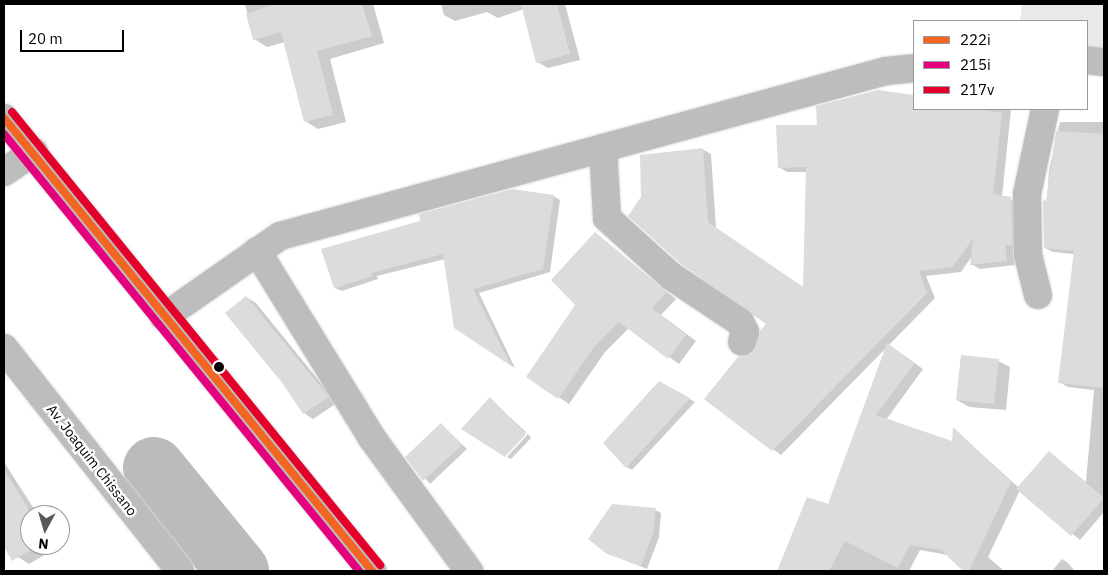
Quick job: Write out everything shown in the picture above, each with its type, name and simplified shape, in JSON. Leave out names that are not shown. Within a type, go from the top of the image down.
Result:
[{"type":"street","points":[[1088,60],[1104,62]]},
{"type":"street","points":[[164,317],[280,236],[886,71],[913,68]]},
{"type":"street","points":[[1038,295],[1028,254],[1027,194],[1045,110]]},
{"type":"street","points":[[4,118],[34,152],[164,317],[372,571]]},
{"type":"street","points":[[603,148],[607,218],[671,276],[740,322],[745,332],[742,342]]},
{"type":"street","points":[[4,172],[34,152]]},
{"type":"street","points":[[257,251],[372,438],[469,571]]},
{"type":"street","name":"Av. Joaquim Chissano","points":[[4,348],[180,571]]},
{"type":"shaded area","points":[[1022,4],[1104,4],[1104,67],[1088,64],[1088,20],[1020,20]]},
{"type":"building","points":[[274,4],[362,4],[372,36],[317,51],[333,115],[304,122],[281,32],[253,40],[246,14]]},
{"type":"building","points":[[521,4],[557,4],[570,54],[536,63]]},
{"type":"building","points":[[878,90],[913,95],[913,110],[982,110],[1002,113],[993,194],[1011,197],[1012,246],[1005,245],[1007,261],[970,265],[973,239],[952,267],[919,271],[927,293],[772,451],[704,399],[738,357],[753,353],[760,331],[766,324],[681,264],[628,216],[641,197],[640,155],[703,148],[708,222],[803,287],[806,167],[778,168],[776,125],[817,125],[816,106]]},
{"type":"building","points":[[1056,131],[1104,134],[1104,388],[1058,383],[1074,251],[1044,248],[1043,200],[1046,201]]},
{"type":"building","points":[[512,189],[554,195],[543,269],[473,289],[511,366],[454,328],[443,254],[371,273],[372,276],[334,288],[321,249],[420,221],[419,214]]},
{"type":"building","points":[[595,232],[667,292],[652,308],[686,335],[668,359],[619,322],[595,346],[558,399],[526,377],[575,305],[551,280]]},
{"type":"building","points":[[246,296],[329,397],[303,414],[283,384],[225,313]]},
{"type":"building","points":[[887,343],[915,363],[876,415],[952,441],[953,427],[1011,482],[969,571],[963,571],[941,550],[910,545],[898,568],[845,541],[829,571],[777,571],[807,497],[828,504]]},
{"type":"building","points":[[961,355],[999,359],[994,404],[956,400]]},
{"type":"building","points":[[659,381],[690,398],[626,468],[603,443]]},
{"type":"building","points":[[490,397],[526,434],[505,457],[461,429]]},
{"type":"building","points":[[441,423],[462,445],[423,481],[405,457]]},
{"type":"building","points":[[1049,451],[1104,498],[1071,536],[1016,489]]},
{"type":"building","points":[[4,469],[26,505],[20,505],[20,555],[22,555],[12,561],[4,547]]},
{"type":"building","points":[[612,504],[656,508],[653,533],[641,566],[607,554],[588,539]]},
{"type":"waterway","points":[[154,468],[238,571]]},
{"type":"transit line","name":"217v","points":[[12,112],[380,565]]},
{"type":"transit line","name":"222i","points":[[4,118],[372,571]]},
{"type":"transit line","name":"215i","points":[[4,134],[359,571]]}]
